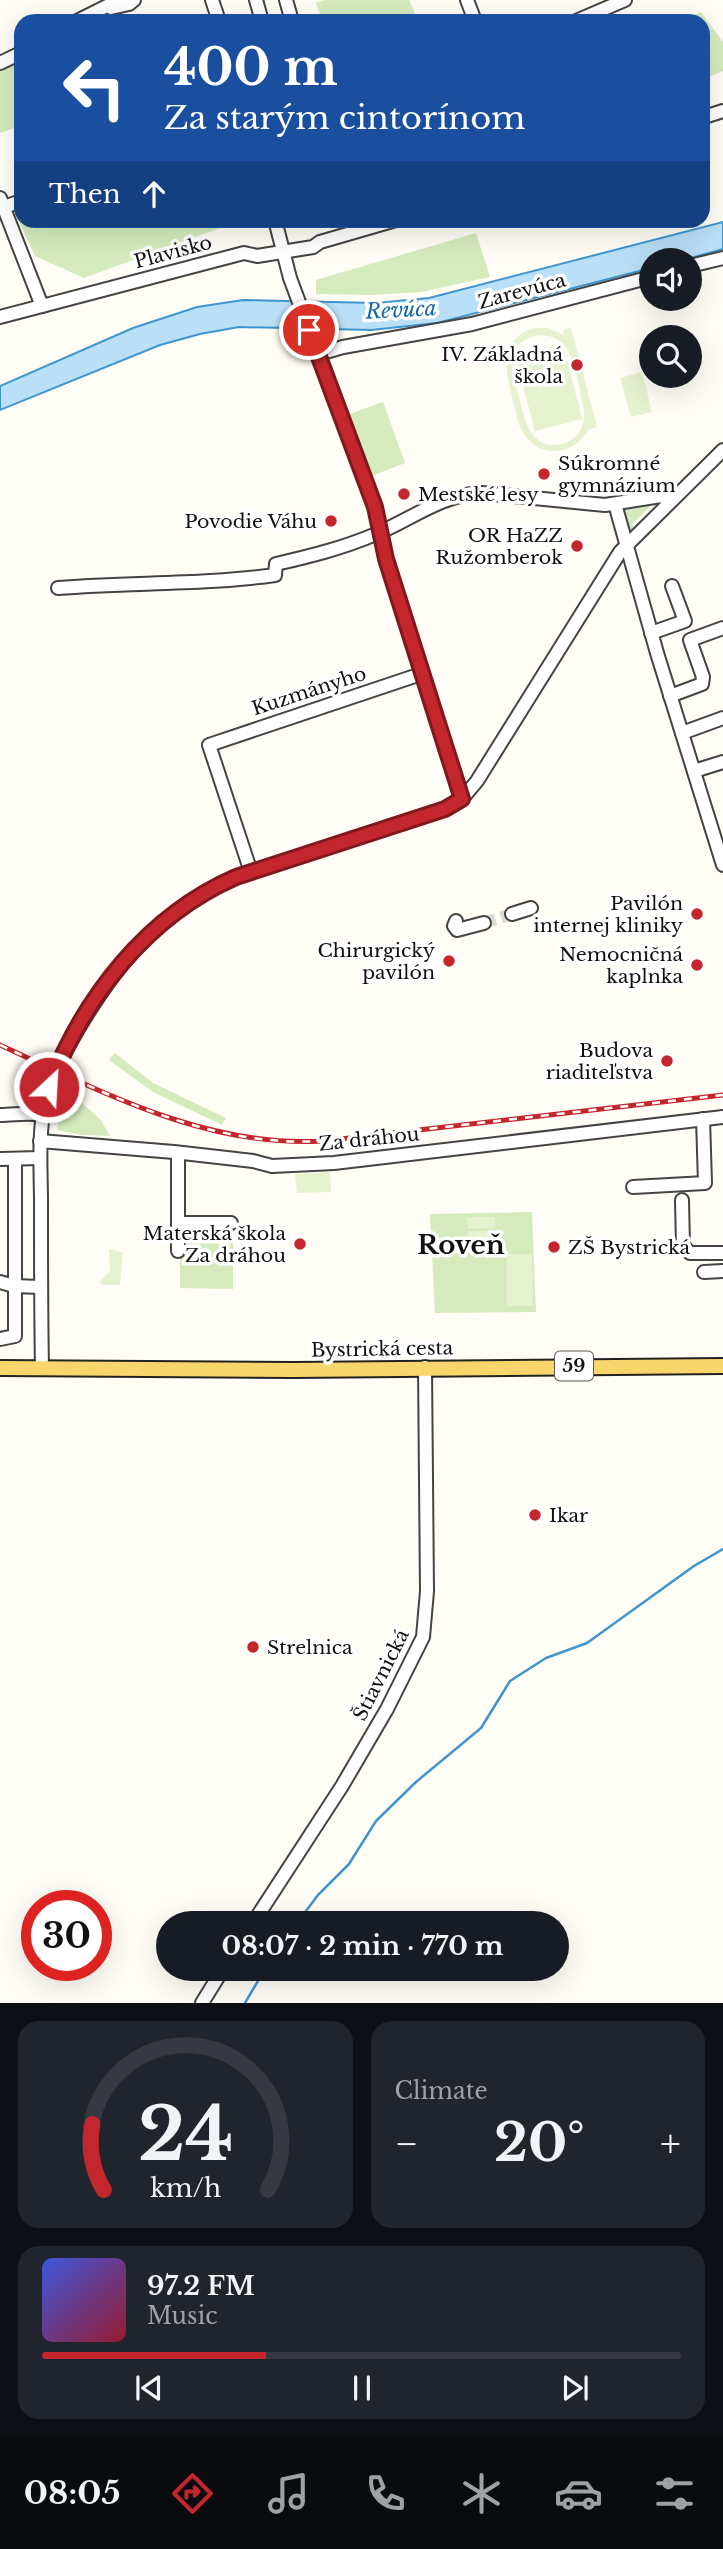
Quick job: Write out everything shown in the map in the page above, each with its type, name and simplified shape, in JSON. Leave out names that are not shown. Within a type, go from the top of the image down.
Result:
[{"type":"main road","name":"Bystrická cesta","points":[[0,1368],[293,1370],[723,1366]]},
{"type":"street","points":[[92,14],[119,0]]},
{"type":"street","points":[[104,8],[116,9],[135,0]]},
{"type":"street","points":[[592,14],[625,0]]},
{"type":"street","points":[[2,202],[42,306]]},
{"type":"street","points":[[277,228],[298,300],[375,507],[386,559],[462,799]]},
{"type":"street","name":"Plavisko","points":[[0,317],[244,253],[253,248],[281,249],[310,241],[320,242],[368,228]]},
{"type":"street","points":[[702,264],[723,258]]},
{"type":"street","name":"Zarevúca","points":[[319,354],[343,347],[472,324],[639,280]]},
{"type":"street","points":[[42,1369],[42,1115],[49,1087],[63,1055],[95,999],[132,950],[169,916],[211,888],[251,872],[445,809],[462,799],[489,762],[613,561],[723,450]]},
{"type":"street","points":[[58,588],[121,583],[169,584],[275,575],[276,564],[335,551],[380,533],[440,502],[473,493],[615,504],[655,496],[672,500]]},
{"type":"street","points":[[615,504],[670,696],[694,771],[719,836],[723,865]]},
{"type":"street","points":[[651,633],[685,621],[672,586]]},
{"type":"street","points":[[670,696],[702,684],[703,677],[690,640],[723,628]]},
{"type":"street","name":"Kuzmányho","points":[[251,872],[209,745],[421,674]]},
{"type":"street","points":[[682,733],[723,719]]},
{"type":"street","points":[[694,771],[723,762]]},
{"type":"street","points":[[512,914],[531,908]]},
{"type":"street","points":[[456,922],[454,926],[457,930],[484,923]]},
{"type":"street","points":[[0,1115],[23,1112],[42,1115]]},
{"type":"street","name":"Za dráhou","points":[[40,1141],[178,1153],[287,1167],[723,1117]]},
{"type":"street","points":[[633,1187],[705,1183],[703,1119]]},
{"type":"street","points":[[178,1153],[178,1251]]},
{"type":"street","points":[[0,1159],[40,1158]]},
{"type":"street","points":[[0,1339],[15,1336],[15,1159]]},
{"type":"street","points":[[682,1202],[683,1246],[690,1254],[723,1253]]},
{"type":"street","points":[[178,1223],[231,1223]]},
{"type":"street","points":[[704,1272],[723,1271]]},
{"type":"street","points":[[0,1282],[14,1286],[41,1287]]},
{"type":"street","name":"Štiavnická","points":[[261,1911],[342,1786],[387,1709],[424,1637],[425,1367]]},
{"type":"street","points":[[202,2003],[216,1981]]},
{"type":"green space","points":[[325,0],[409,0],[415,14],[320,14],[316,3]]},
{"type":"green space","points":[[710,24],[723,42],[723,71],[710,76]]},
{"type":"green space","points":[[14,63],[14,128],[0,133],[0,69]]},
{"type":"green space","points":[[22,228],[220,228],[84,278],[35,256]]},
{"type":"green space","points":[[476,233],[490,277],[421,292],[316,294],[316,280]]},
{"type":"green space","points":[[535,328],[548,328],[564,335],[563,330],[571,328],[597,427],[589,429],[576,444],[568,448],[559,451],[542,449],[526,437],[519,424],[508,378],[507,357],[514,340]],"holes":[[[541,335],[553,337],[562,343],[515,356],[535,431],[582,419],[563,344],[571,357],[584,409],[584,421],[574,438],[557,445],[547,444],[533,436],[523,412],[513,366],[513,357],[521,343]]]},
{"type":"green space","points":[[639,373],[639,388],[646,388],[652,412],[631,417],[620,378]]},
{"type":"green space","points":[[383,402],[405,463],[369,477],[347,415]]},
{"type":"green space","points":[[661,500],[660,504],[656,501],[632,524],[636,530],[631,535],[627,532],[621,511],[623,507]]},
{"type":"green space","points":[[115,1053],[153,1083],[226,1118],[222,1125],[153,1092],[109,1060]]},
{"type":"green space","points":[[66,1089],[100,1119],[110,1136],[81,1135],[57,1130]]},
{"type":"green space","points":[[330,1172],[331,1192],[297,1193],[295,1174]]},
{"type":"green space","points":[[532,1212],[536,1312],[435,1313],[430,1214]]},
{"type":"green space","points":[[467,1217],[495,1217],[495,1228],[468,1229]]},
{"type":"green space","points":[[469,1231],[494,1231],[493,1244],[467,1242]]},
{"type":"green space","points":[[187,1242],[233,1242],[233,1289],[180,1288],[180,1254],[187,1254]]},
{"type":"green space","points":[[109,1249],[123,1252],[120,1285],[103,1285],[99,1282],[110,1271]]},
{"type":"green space","points":[[507,1254],[532,1254],[533,1306],[507,1306]]},
{"type":"water","name":"Revúca","points":[[723,222],[723,249],[702,255],[702,248],[639,248],[639,271],[437,323],[371,330],[239,327],[200,334],[160,345],[0,410],[0,386],[133,328],[197,307],[243,300],[376,303],[429,298],[700,228],[710,228],[710,225]]},
{"type":"waterway","points":[[306,1911],[349,1864],[376,1821],[416,1782],[481,1728],[510,1681],[546,1658],[587,1643],[694,1566],[723,1549]]},
{"type":"waterway","points":[[245,2003],[258,1981]]},
{"type":"tunnel","points":[[484,923],[512,914]]},
{"type":"railway","points":[[0,1045],[77,1081],[156,1113],[238,1136],[280,1141],[323,1141],[723,1095]]},
{"type":"place","name":"IV. Základná škola","points":[[577,365]]},
{"type":"place","name":"Súkromné gymnázium","points":[[544,474]]},
{"type":"place","name":"Mestské lesy","points":[[404,494]]},
{"type":"place","name":"Povodie Váhu","points":[[331,521]]},
{"type":"place","name":"OR HaZZ Ružomberok","points":[[577,546]]},
{"type":"place","name":"Pavilón internej kliniky","points":[[697,914]]},
{"type":"place","name":"Chirurgický pavilón","points":[[449,961]]},
{"type":"place","name":"Nemocničná kaplnka","points":[[697,965]]},
{"type":"place","name":"Budova riaditeľstva","points":[[667,1061]]},
{"type":"place","name":"Materská škola Za dráhou","points":[[300,1244]]},
{"type":"place","name":"ZŠ Bystrická","points":[[554,1247]]},
{"type":"place","name":"Ikar","points":[[535,1515]]},
{"type":"place","name":"Strelnica","points":[[253,1647]]},
{"type":"district","name":"Roveň","points":[[461,1245]]},
{"type":"route","points":[[49,1087],[95,999],[132,950],[169,916],[211,888],[236,877],[445,809],[462,799],[386,559],[375,507],[309,330]]}]
